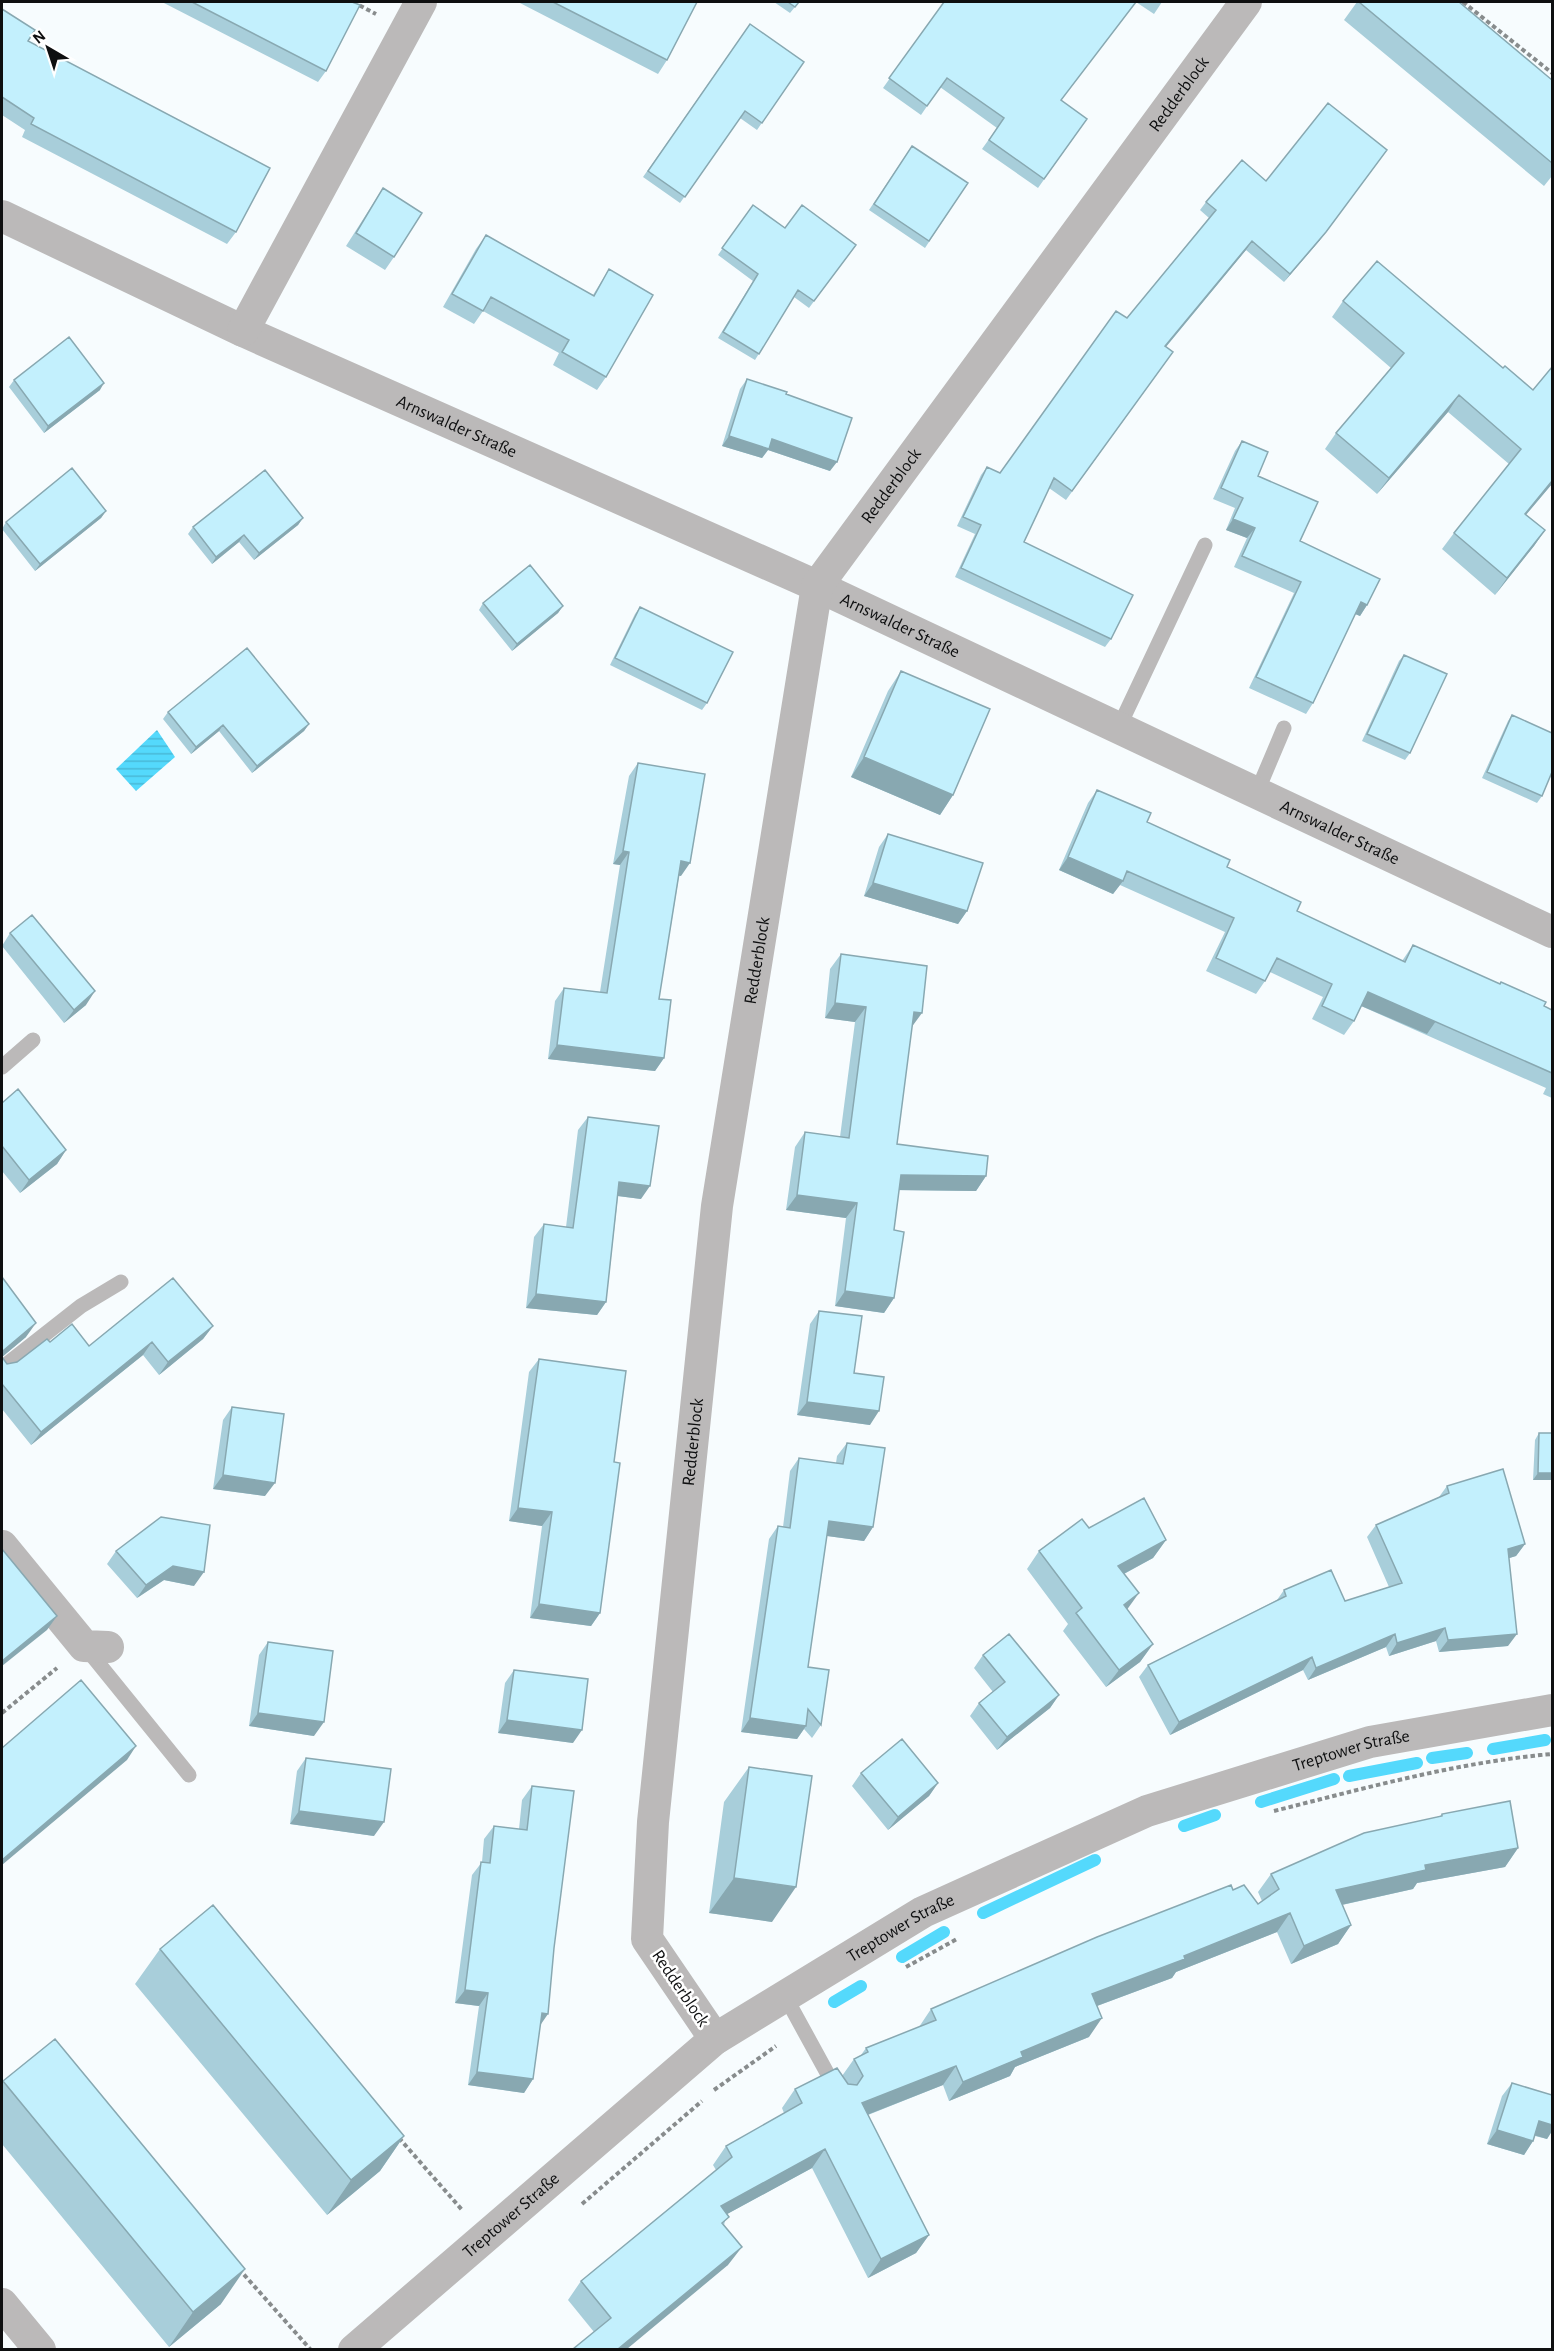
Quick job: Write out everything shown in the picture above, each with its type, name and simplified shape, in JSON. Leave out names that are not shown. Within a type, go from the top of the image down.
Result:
[{"type":"street","points":[[243,331],[421,2]]},
{"type":"street","name":"Redderblock","points":[[715,2040],[647,1938],[653,1822],[717,1206],[817,586],[1246,2]]},
{"type":"street","name":"Arnswalder Straße","points":[[2,216],[243,331],[817,586],[1552,932]]},
{"type":"street","points":[[2,1546],[96,1647]]},
{"type":"street","name":"Treptower Straße","points":[[354,2349],[715,2040],[923,1912],[1148,1810],[1370,1742],[1552,1710]]},
{"type":"street","points":[[2,2304],[40,2349]]},
{"type":"lane","points":[[1119,728],[1205,545]]},
{"type":"lane","points":[[1257,792],[1284,728]]},
{"type":"lane","points":[[2,1067],[33,1040]]},
{"type":"lane","points":[[2,1368],[81,1306],[121,1282]]},
{"type":"lane","points":[[96,1647],[189,1775]]},
{"type":"lane","points":[[785,1996],[840,2095]]},
{"type":"path","points":[[1463,2],[1552,73]]},
{"type":"path","points":[[2,1713],[96,1647]]},
{"type":"path","points":[[1264,1814],[1386,1782],[1515,1758],[1552,1754]]},
{"type":"path","points":[[904,1968],[966,1933]]},
{"type":"path","points":[[712,2092],[802,2028]]},
{"type":"path","points":[[581,2205],[704,2099]]},
{"type":"path","points":[[393,2130],[486,2238]]},
{"type":"path","points":[[233,2263],[311,2349]]},
{"type":"water","points":[[157,730],[175,757],[136,791],[116,769]]},
{"type":"building","points":[[192,2],[352,2],[360,5],[326,71]]},
{"type":"building","points":[[553,2],[697,2],[667,60]]},
{"type":"building","points":[[788,2],[799,2],[795,7]]},
{"type":"building","points":[[944,2],[1136,2],[1061,100],[1087,119],[1044,179],[989,140],[1004,118],[947,78],[927,106],[889,78]]},
{"type":"building","points":[[1359,2],[1459,2],[1552,80],[1552,163]]},
{"type":"building","points":[[2,9],[35,30],[28,41],[270,168],[236,232],[31,124],[34,118],[2,97]]},
{"type":"building","points":[[750,24],[804,62],[762,123],[745,111],[685,197],[648,171]]},
{"type":"building","points":[[1328,103],[1387,150],[1326,232],[1290,274],[1252,241],[1165,346],[1173,352],[1072,491],[1054,478],[1024,542],[1133,595],[1111,639],[961,568],[981,525],[963,517],[987,467],[1000,473],[1116,311],[1127,318],[1216,210],[1206,202],[1242,160],[1266,181]]},
{"type":"building","points":[[912,146],[968,183],[929,241],[874,204]]},
{"type":"building","points":[[383,188],[422,213],[394,257],[356,233]]},
{"type":"building","points":[[753,205],[785,228],[802,205],[856,245],[814,301],[798,290],[759,354],[723,332],[758,274],[722,248]]},
{"type":"building","points":[[486,235],[594,296],[609,269],[653,295],[606,377],[562,352],[569,340],[491,297],[483,311],[452,294]]},
{"type":"building","points":[[1377,261],[1503,368],[1505,366],[1533,390],[1552,367],[1552,481],[1525,514],[1545,530],[1507,578],[1454,533],[1521,449],[1459,395],[1389,478],[1336,433],[1404,353],[1343,301]]},
{"type":"building","points":[[69,337],[104,383],[48,426],[14,380]]},
{"type":"building","points":[[747,379],[852,418],[837,462],[772,439],[769,449],[729,436]]},
{"type":"building","points":[[1242,441],[1268,452],[1258,476],[1318,502],[1300,541],[1380,579],[1367,605],[1361,602],[1313,703],[1256,677],[1301,582],[1242,556],[1255,528],[1233,519],[1243,498],[1221,488]]},
{"type":"building","points":[[72,468],[106,511],[40,564],[6,522]]},
{"type":"building","points":[[265,470],[303,518],[259,553],[244,535],[216,557],[193,527]]},
{"type":"building","points":[[530,565],[563,606],[517,644],[483,603]]},
{"type":"building","points":[[640,607],[733,652],[707,703],[615,658]]},
{"type":"building","points":[[247,648],[309,724],[257,766],[223,725],[196,747],[168,712]]},
{"type":"building","points":[[1404,655],[1447,674],[1410,753],[1367,734]]},
{"type":"building","points":[[901,671],[990,709],[953,795],[864,757]]},
{"type":"building","points":[[1512,715],[1552,733],[1552,772],[1542,796],[1487,772]]},
{"type":"building","points":[[638,763],[705,774],[690,863],[681,861],[659,999],[671,1000],[664,1058],[557,1045],[564,988],[607,993],[629,852],[623,851]]},
{"type":"building","points":[[1097,790],[1151,813],[1147,822],[1230,860],[1227,867],[1301,902],[1297,911],[1405,962],[1413,945],[1546,1002],[1544,1006],[1552,1010],[1552,1073],[1368,992],[1354,1021],[1322,1006],[1332,984],[1277,958],[1265,981],[1216,958],[1234,918],[1127,871],[1123,881],[1068,857]]},
{"type":"building","points":[[888,834],[983,863],[967,911],[873,883]]},
{"type":"building","points":[[32,915],[95,991],[74,1010],[10,933]]},
{"type":"building","points":[[841,954],[927,966],[922,1013],[914,1012],[897,1144],[988,1156],[986,1176],[901,1175],[894,1230],[904,1232],[894,1298],[845,1291],[857,1203],[797,1195],[805,1132],[849,1138],[866,1007],[835,1003]]},
{"type":"building","points":[[18,1089],[66,1150],[29,1180],[2,1146],[2,1103]]},
{"type":"building","points":[[588,1117],[659,1126],[650,1186],[619,1182],[606,1302],[536,1294],[544,1224],[573,1228]]},
{"type":"building","points":[[2,1277],[36,1323],[3,1351],[2,1357]]},
{"type":"building","points":[[173,1278],[213,1326],[168,1362],[152,1342],[41,1432],[2,1384],[2,1357],[7,1364],[17,1362],[47,1339],[50,1342],[72,1324],[89,1346]]},
{"type":"building","points":[[819,1311],[862,1316],[854,1373],[884,1377],[879,1411],[807,1402]]},
{"type":"building","points":[[539,1359],[626,1371],[614,1462],[620,1463],[600,1613],[539,1604],[552,1512],[518,1508]]},
{"type":"building","points":[[232,1407],[284,1414],[275,1483],[223,1475]]},
{"type":"building","points":[[1539,1433],[1552,1433],[1552,1473],[1538,1473]]},
{"type":"building","points":[[847,1443],[885,1448],[873,1527],[829,1521],[808,1667],[829,1670],[821,1725],[808,1709],[806,1726],[750,1718],[778,1526],[790,1528],[799,1458],[843,1464]]},
{"type":"building","points":[[1503,1469],[1525,1544],[1508,1549],[1517,1634],[1448,1640],[1445,1628],[1397,1643],[1395,1634],[1316,1668],[1312,1657],[1179,1722],[1148,1665],[1286,1596],[1284,1590],[1331,1570],[1345,1601],[1402,1583],[1376,1525],[1449,1493],[1447,1486]]},
{"type":"building","points":[[1144,1498],[1166,1540],[1118,1566],[1139,1593],[1124,1605],[1153,1644],[1119,1670],[1076,1613],[1082,1608],[1039,1551],[1082,1519],[1089,1528]]},
{"type":"building","points":[[161,1517],[210,1525],[204,1572],[173,1566],[146,1585],[116,1551]]},
{"type":"building","points":[[2,1549],[57,1616],[2,1661]]},
{"type":"building","points":[[1009,1634],[1059,1695],[1007,1737],[979,1703],[1005,1682],[983,1655]]},
{"type":"building","points":[[268,1642],[333,1651],[324,1722],[258,1713]]},
{"type":"building","points":[[514,1670],[588,1679],[582,1730],[507,1720]]},
{"type":"building","points":[[81,1680],[136,1746],[2,1860],[2,1748]]},
{"type":"building","points":[[902,1739],[938,1783],[898,1817],[861,1773]]},
{"type":"building","points":[[306,1758],[391,1769],[384,1822],[299,1811]]},
{"type":"building","points":[[749,1767],[812,1776],[796,1887],[734,1878]]},
{"type":"building","points":[[532,1786],[574,1791],[548,2014],[542,2013],[533,2079],[477,2072],[488,1993],[465,1990],[481,1862],[490,1863],[494,1826],[527,1830]]},
{"type":"building","points":[[1510,1801],[1518,1848],[1425,1865],[1426,1870],[1336,1890],[1351,1925],[1304,1946],[1290,1913],[1184,1956],[1185,1959],[1092,1994],[1102,2018],[1021,2052],[1023,2057],[963,2082],[956,2066],[862,2103],[929,2235],[881,2259],[825,2149],[721,2206],[729,2217],[722,2223],[742,2247],[618,2349],[573,2349],[611,2318],[581,2281],[732,2157],[726,2146],[802,2103],[795,2089],[837,2068],[848,2084],[857,2085],[863,2076],[854,2059],[868,2052],[866,2048],[936,2020],[931,2009],[1097,1937],[1231,1885],[1233,1890],[1244,1885],[1258,1904],[1279,1889],[1271,1874],[1364,1833],[1442,1816],[1442,1814]]},
{"type":"building","points":[[213,1905],[404,2136],[351,2180],[160,1949]]},
{"type":"building","points":[[55,2039],[245,2269],[193,2312],[3,2081]]},
{"type":"building","points":[[1512,2083],[1552,2095],[1552,2125],[1539,2121],[1533,2141],[1497,2130]]},
{"type":"waterway","points":[[1493,1749],[1545,1740]]},
{"type":"waterway","points":[[1432,1758],[1467,1753]]},
{"type":"waterway","points":[[1349,1776],[1417,1763]]},
{"type":"waterway","points":[[1261,1802],[1334,1779]]},
{"type":"waterway","points":[[1184,1826],[1215,1815]]},
{"type":"waterway","points":[[983,1913],[1095,1860]]},
{"type":"waterway","points":[[902,1957],[944,1932]]},
{"type":"waterway","points":[[834,2002],[861,1986]]}]
